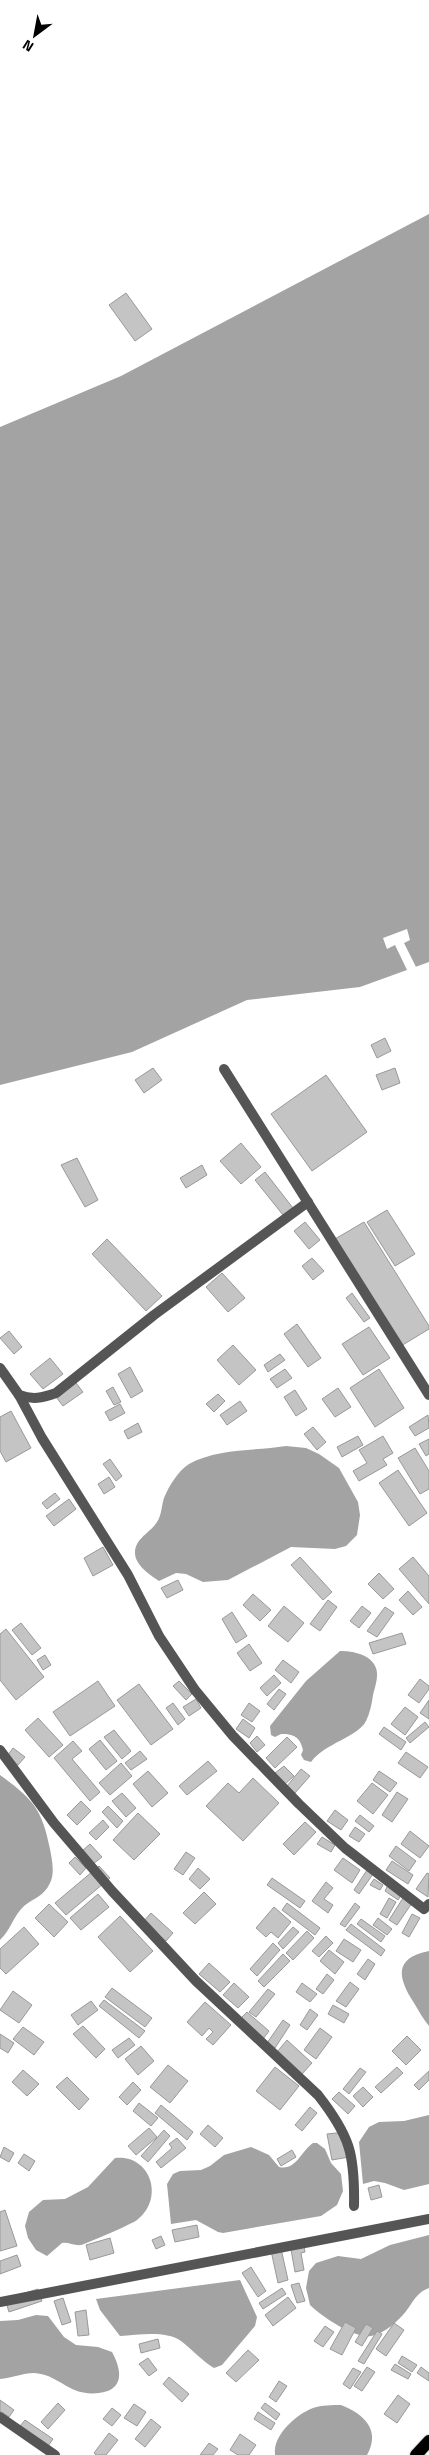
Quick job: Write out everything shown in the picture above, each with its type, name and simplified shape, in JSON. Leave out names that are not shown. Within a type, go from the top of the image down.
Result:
[{"type":"main road","points":[[416,2455],[429,2441]]},
{"type":"street","points":[[224,1069],[429,1395]]},
{"type":"street","points":[[19,1395],[29,1398],[42,1398],[56,1393],[154,1315],[308,1202]]},
{"type":"street","points":[[0,1368],[19,1395],[42,1438],[128,1575],[159,1636],[195,1690],[240,1743],[345,1848],[424,1909],[429,1904]]},
{"type":"street","points":[[0,1750],[54,1823],[112,1891],[196,1981],[318,2095],[335,2116],[345,2134],[351,2151],[354,2206]]},
{"type":"street","points":[[0,2302],[429,2219]]},
{"type":"street","points":[[0,2417],[56,2455]]},
{"type":"shaded area","points":[[429,214],[429,962],[360,987],[247,1000],[132,1052],[0,1085],[0,427],[121,376]]},
{"type":"shaded area","points":[[286,1446],[306,1448],[319,1454],[339,1468],[358,1502],[360,1515],[357,1535],[346,1546],[335,1549],[291,1547],[228,1580],[203,1582],[186,1574],[176,1573],[159,1581],[140,1566],[135,1553],[137,1544],[157,1523],[168,1489],[185,1467],[212,1455]]},
{"type":"shaded area","points":[[340,1651],[366,1656],[374,1663],[377,1674],[369,1715],[362,1727],[324,1750],[311,1762],[304,1760],[301,1755],[303,1750],[296,1737],[281,1734],[275,1737],[271,1735],[270,1726],[306,1681]]},
{"type":"shaded area","points":[[0,1775],[28,1798],[39,1814],[47,1835],[53,1871],[48,1887],[42,1894],[24,1906],[0,1940]]},
{"type":"shaded area","points":[[429,1951],[429,2026],[409,1994],[402,1977],[402,1970],[404,1964],[409,1959],[417,1954]]},
{"type":"shaded area","points":[[429,2115],[429,2184],[404,2190],[374,2181],[363,2184],[359,2142],[369,2127],[379,2122],[404,2121]]},
{"type":"shaded area","points":[[313,2143],[317,2143],[325,2149],[331,2163],[341,2174],[343,2191],[337,2205],[321,2216],[223,2233],[196,2220],[171,2224],[167,2184],[173,2174],[180,2171],[201,2170],[210,2166],[224,2155],[251,2147],[269,2155],[279,2167],[290,2166]]},
{"type":"shaded area","points":[[115,2158],[127,2159],[138,2163],[145,2170],[152,2190],[146,2211],[137,2220],[85,2244],[62,2243],[47,2256],[36,2250],[28,2238],[25,2226],[29,2212],[43,2200],[65,2199],[88,2187]]},
{"type":"shaded area","points":[[429,2235],[429,2288],[419,2294],[404,2314],[383,2332],[371,2336],[356,2334],[322,2315],[310,2305],[306,2288],[309,2271],[316,2263],[338,2256],[361,2259],[390,2245]]},
{"type":"shaded area","points":[[240,2280],[257,2317],[255,2326],[222,2365],[214,2368],[181,2341],[167,2335],[120,2336],[100,2310],[96,2299]]},
{"type":"shaded area","points":[[36,2315],[48,2316],[64,2337],[76,2345],[98,2347],[112,2352],[119,2373],[116,2385],[106,2392],[89,2393],[72,2389],[43,2374],[30,2373],[0,2379],[0,2321],[18,2320]]},
{"type":"shaded area","points":[[341,2405],[357,2413],[368,2424],[372,2438],[367,2455],[275,2455],[277,2440],[293,2420],[316,2407]]},
{"type":"pier","points":[[407,929],[410,940],[404,943],[417,969],[408,972],[395,945],[387,949],[383,938]]},
{"type":"building","points":[[126,293],[152,329],[135,341],[109,305]]},
{"type":"building","points":[[385,1038],[391,1051],[377,1058],[371,1045]]},
{"type":"building","points":[[153,1068],[162,1080],[144,1093],[135,1080]]},
{"type":"building","points":[[395,1068],[400,1083],[382,1090],[376,1075]]},
{"type":"building","points":[[326,1075],[367,1132],[312,1171],[271,1114]]},
{"type":"building","points":[[241,1143],[261,1167],[241,1184],[220,1161]]},
{"type":"building","points":[[77,1158],[98,1200],[85,1207],[61,1165]]},
{"type":"building","points":[[202,1165],[207,1175],[186,1188],[180,1178]]},
{"type":"building","points":[[265,1172],[293,1208],[283,1215],[255,1180]]},
{"type":"building","points":[[387,1210],[415,1254],[395,1266],[367,1222]]},
{"type":"building","points":[[305,1222],[320,1240],[309,1249],[294,1231]]},
{"type":"building","points":[[364,1222],[429,1326],[429,1329],[401,1346],[335,1239]]},
{"type":"building","points":[[107,1239],[162,1296],[146,1311],[92,1254]]},
{"type":"building","points":[[312,1258],[324,1271],[313,1280],[302,1266]]},
{"type":"building","points":[[222,1273],[245,1298],[228,1312],[206,1287]]},
{"type":"building","points":[[352,1293],[370,1318],[364,1322],[346,1298]]},
{"type":"building","points":[[297,1324],[321,1358],[308,1367],[284,1334]]},
{"type":"building","points":[[369,1327],[390,1358],[363,1375],[342,1344]]},
{"type":"building","points":[[9,1331],[22,1347],[14,1354],[0,1338]]},
{"type":"building","points":[[233,1345],[256,1370],[239,1385],[217,1360]]},
{"type":"building","points":[[280,1354],[285,1360],[268,1372],[264,1365]]},
{"type":"building","points":[[50,1358],[63,1374],[43,1389],[30,1374]]},
{"type":"building","points":[[130,1367],[143,1391],[131,1398],[118,1374]]},
{"type":"building","points":[[285,1369],[292,1378],[277,1388],[270,1379]]},
{"type":"building","points":[[379,1369],[404,1408],[375,1427],[350,1388]]},
{"type":"building","points":[[76,1383],[83,1392],[63,1406],[56,1397]]},
{"type":"building","points":[[113,1387],[121,1402],[114,1405],[106,1391]]},
{"type":"building","points":[[338,1388],[351,1407],[335,1417],[322,1399]]},
{"type":"building","points":[[295,1390],[307,1409],[296,1416],[284,1397]]},
{"type":"building","points":[[218,1394],[225,1401],[214,1412],[206,1404]]},
{"type":"building","points":[[240,1401],[247,1411],[227,1425],[220,1415]]},
{"type":"building","points":[[120,1404],[125,1413],[110,1421],[105,1412]]},
{"type":"building","points":[[11,1411],[31,1448],[6,1462],[0,1451],[0,1417]]},
{"type":"building","points":[[428,1415],[429,1428],[415,1436],[409,1427]]},
{"type":"building","points":[[138,1423],[142,1432],[128,1439],[124,1431]]},
{"type":"building","points":[[313,1427],[326,1442],[317,1450],[304,1434]]},
{"type":"building","points":[[358,1436],[363,1445],[342,1457],[337,1447]]},
{"type":"building","points":[[383,1436],[393,1453],[383,1459],[387,1465],[359,1481],[353,1471],[367,1463],[359,1450]]},
{"type":"building","points":[[429,1439],[429,1454],[426,1456],[419,1444]]},
{"type":"building","points":[[415,1448],[429,1471],[429,1489],[420,1494],[398,1458]]},
{"type":"building","points":[[110,1459],[122,1476],[116,1481],[103,1464]]},
{"type":"building","points":[[398,1470],[427,1513],[409,1526],[379,1483]]},
{"type":"building","points":[[109,1477],[115,1487],[104,1494],[98,1484]]},
{"type":"building","points":[[55,1493],[60,1499],[47,1509],[42,1503]]},
{"type":"building","points":[[69,1499],[76,1509],[54,1526],[46,1516]]},
{"type":"building","points":[[103,1547],[113,1565],[93,1576],[84,1558]]},
{"type":"building","points":[[300,1557],[332,1592],[323,1600],[291,1565]]},
{"type":"building","points":[[413,1557],[429,1576],[429,1604],[399,1569]]},
{"type":"building","points":[[379,1573],[394,1589],[383,1599],[368,1584]]},
{"type":"building","points":[[178,1580],[183,1590],[167,1598],[161,1588]]},
{"type":"building","points":[[408,1591],[422,1607],[413,1615],[399,1600]]},
{"type":"building","points":[[253,1594],[271,1610],[260,1621],[243,1605]]},
{"type":"building","points":[[328,1600],[337,1607],[320,1631],[310,1624]]},
{"type":"building","points":[[284,1606],[304,1623],[288,1642],[268,1626]]},
{"type":"building","points":[[362,1606],[371,1613],[359,1628],[350,1621]]},
{"type":"building","points":[[385,1607],[394,1613],[377,1637],[367,1631]]},
{"type":"building","points":[[232,1612],[247,1636],[236,1643],[222,1619]]},
{"type":"building","points":[[21,1623],[41,1648],[32,1655],[12,1630]]},
{"type":"building","points":[[6,1629],[44,1677],[16,1700],[0,1680],[0,1634]]},
{"type":"building","points":[[402,1633],[406,1644],[373,1654],[369,1643]]},
{"type":"building","points":[[249,1644],[262,1663],[250,1671],[237,1653]]},
{"type":"building","points":[[45,1655],[51,1665],[43,1670],[37,1660]]},
{"type":"building","points":[[283,1660],[299,1672],[291,1683],[275,1670]]},
{"type":"building","points":[[274,1675],[281,1683],[267,1696],[260,1688]]},
{"type":"building","points":[[420,1679],[429,1686],[429,1689],[419,1703],[408,1695]]},
{"type":"building","points":[[98,1681],[115,1706],[70,1736],[53,1712]]},
{"type":"building","points":[[179,1681],[192,1694],[186,1700],[173,1686]]},
{"type":"building","points":[[139,1684],[173,1729],[151,1745],[117,1700]]},
{"type":"building","points":[[279,1689],[286,1694],[274,1710],[267,1704]]},
{"type":"building","points":[[196,1699],[201,1708],[189,1716],[183,1707]]},
{"type":"building","points":[[429,1700],[429,1719],[420,1713]]},
{"type":"building","points":[[173,1703],[185,1719],[178,1725],[166,1708]]},
{"type":"building","points":[[249,1703],[260,1711],[252,1722],[241,1715]]},
{"type":"building","points":[[405,1707],[418,1717],[405,1735],[391,1724]]},
{"type":"building","points":[[38,1718],[63,1745],[49,1757],[25,1730]]},
{"type":"building","points":[[243,1719],[255,1728],[249,1738],[236,1729]]},
{"type":"building","points":[[425,1722],[429,1727],[410,1743],[406,1738]]},
{"type":"building","points":[[384,1727],[406,1742],[401,1750],[379,1734]]},
{"type":"building","points":[[114,1730],[131,1751],[122,1759],[104,1737]]},
{"type":"building","points":[[257,1736],[265,1745],[257,1752],[250,1743]]},
{"type":"building","points":[[287,1737],[297,1747],[275,1768],[266,1758]]},
{"type":"building","points":[[100,1740],[117,1761],[106,1770],[89,1749]]},
{"type":"building","points":[[73,1741],[82,1751],[72,1759],[100,1792],[90,1801],[54,1758]]},
{"type":"building","points":[[13,1748],[25,1757],[18,1765],[7,1756]]},
{"type":"building","points":[[140,1751],[147,1759],[131,1770],[125,1763]]},
{"type":"building","points":[[406,1752],[428,1767],[420,1778],[398,1763]]},
{"type":"building","points":[[208,1761],[217,1771],[187,1795],[179,1786]]},
{"type":"building","points":[[121,1763],[132,1776],[110,1795],[99,1783]]},
{"type":"building","points":[[284,1766],[294,1776],[285,1784],[275,1773]]},
{"type":"building","points":[[301,1769],[310,1776],[295,1793],[287,1786]]},
{"type":"building","points":[[148,1771],[168,1793],[152,1807],[133,1784]]},
{"type":"building","points":[[379,1771],[397,1783],[390,1792],[373,1780]]},
{"type":"building","points":[[253,1778],[279,1803],[243,1841],[206,1806],[228,1783],[239,1793]]},
{"type":"building","points":[[372,1783],[388,1795],[373,1814],[357,1801]]},
{"type":"building","points":[[397,1792],[408,1799],[392,1822],[382,1815]]},
{"type":"building","points":[[122,1793],[136,1808],[126,1817],[112,1801]]},
{"type":"building","points":[[81,1801],[91,1811],[77,1825],[67,1815]]},
{"type":"building","points":[[108,1806],[123,1821],[117,1828],[102,1812]]},
{"type":"building","points":[[335,1810],[348,1820],[341,1830],[327,1821]]},
{"type":"building","points":[[138,1813],[160,1834],[134,1860],[113,1840]]},
{"type":"building","points":[[360,1815],[374,1826],[369,1832],[355,1821]]},
{"type":"building","points":[[103,1820],[109,1827],[96,1840],[89,1833]]},
{"type":"building","points":[[305,1822],[316,1832],[294,1855],[283,1844]]},
{"type":"building","points":[[355,1827],[365,1834],[359,1842],[349,1836]]},
{"type":"building","points":[[410,1831],[429,1846],[420,1858],[401,1844]]},
{"type":"building","points":[[322,1837],[335,1845],[331,1852],[317,1844]]},
{"type":"building","points":[[90,1844],[102,1857],[93,1864],[82,1851]]},
{"type":"building","points":[[396,1846],[416,1861],[409,1871],[389,1856]]},
{"type":"building","points":[[186,1852],[195,1858],[183,1875],[174,1869]]},
{"type":"building","points":[[75,1857],[86,1868],[80,1875],[69,1863]]},
{"type":"building","points":[[343,1858],[360,1870],[352,1883],[334,1870]]},
{"type":"building","points":[[392,1861],[413,1875],[408,1884],[386,1870]]},
{"type":"building","points":[[99,1866],[110,1878],[66,1915],[55,1903]]},
{"type":"building","points":[[198,1868],[210,1879],[200,1889],[189,1879]]},
{"type":"building","points":[[367,1870],[373,1874],[359,1894],[354,1890]]},
{"type":"building","points":[[427,1873],[429,1874],[428,1897],[416,1889]]},
{"type":"building","points":[[272,1878],[305,1901],[300,1908],[267,1885]]},
{"type":"building","points":[[374,1879],[383,1885],[380,1890],[370,1885]]},
{"type":"building","points":[[326,1882],[333,1888],[324,1899],[333,1905],[328,1913],[312,1901]]},
{"type":"building","points":[[388,1885],[402,1894],[398,1900],[385,1891]]},
{"type":"building","points":[[204,1892],[216,1904],[195,1924],[183,1913]]},
{"type":"building","points":[[98,1894],[109,1907],[81,1930],[70,1918]]},
{"type":"building","points":[[389,1898],[396,1902],[387,1918],[380,1914]]},
{"type":"building","points":[[403,1898],[412,1903],[397,1925],[389,1920]]},
{"type":"building","points":[[287,1903],[320,1928],[315,1935],[282,1910]]},
{"type":"building","points":[[355,1903],[360,1907],[345,1927],[340,1924]]},
{"type":"building","points":[[49,1904],[68,1922],[54,1937],[35,1918]]},
{"type":"building","points":[[274,1907],[291,1922],[278,1938],[271,1932],[266,1937],[256,1928]]},
{"type":"building","points":[[151,1913],[173,1933],[166,1941],[143,1922]]},
{"type":"building","points":[[412,1914],[420,1918],[409,1937],[402,1933]]},
{"type":"building","points":[[120,1916],[153,1951],[130,1972],[98,1937]]},
{"type":"building","points":[[378,1918],[392,1929],[387,1935],[373,1925]]},
{"type":"building","points":[[361,1919],[385,1936],[381,1942],[357,1924]]},
{"type":"building","points":[[351,1924],[385,1950],[381,1956],[346,1930]]},
{"type":"building","points":[[24,1927],[39,1944],[6,1974],[0,1968],[0,1949]]},
{"type":"building","points":[[293,1927],[299,1932],[283,1949],[278,1943]]},
{"type":"building","points":[[307,1931],[314,1938],[293,1960],[286,1953]]},
{"type":"building","points":[[326,1936],[333,1943],[319,1957],[312,1951]]},
{"type":"building","points":[[344,1939],[361,1950],[353,1962],[336,1951]]},
{"type":"building","points":[[273,1943],[280,1950],[257,1976],[250,1969]]},
{"type":"building","points":[[329,1950],[344,1962],[335,1974],[320,1961]]},
{"type":"building","points":[[283,1954],[290,1961],[264,1987],[258,1981]]},
{"type":"building","points":[[368,1959],[375,1964],[365,1980],[357,1974]]},
{"type":"building","points":[[209,1963],[230,1982],[220,1992],[199,1974]]},
{"type":"building","points":[[327,1974],[334,1980],[323,1994],[316,1989]]},
{"type":"building","points":[[350,1982],[359,1989],[346,2007],[336,2001]]},
{"type":"building","points":[[234,1983],[249,1997],[238,2008],[223,1995]]},
{"type":"building","points":[[302,1983],[317,1994],[310,2002],[296,1992]]},
{"type":"building","points":[[112,1988],[152,2018],[145,2027],[105,1997]]},
{"type":"building","points":[[268,1989],[275,1994],[256,2017],[249,2012]]},
{"type":"building","points":[[13,1991],[32,2005],[19,2023],[0,2010]]},
{"type":"building","points":[[104,2000],[145,2031],[139,2038],[99,2006]]},
{"type":"building","points":[[91,2001],[98,2010],[78,2025],[71,2015]]},
{"type":"building","points":[[205,2002],[231,2025],[213,2045],[206,2039],[213,2032],[209,2028],[202,2036],[187,2022]]},
{"type":"building","points":[[333,2005],[349,2014],[344,2023],[328,2014]]},
{"type":"building","points":[[310,2009],[318,2015],[307,2030],[300,2025]]},
{"type":"building","points":[[247,2012],[269,2031],[263,2039],[240,2019]]},
{"type":"building","points":[[283,2020],[290,2025],[275,2048],[267,2043]]},
{"type":"building","points":[[83,2026],[105,2049],[96,2058],[73,2034]]},
{"type":"building","points":[[23,2027],[44,2042],[34,2055],[13,2039]]},
{"type":"building","points":[[320,2028],[332,2037],[316,2059],[304,2050]]},
{"type":"building","points":[[0,2034],[14,2043],[8,2053],[0,2048]]},
{"type":"building","points":[[407,2036],[421,2050],[406,2065],[392,2051]]},
{"type":"building","points":[[129,2038],[135,2045],[118,2058],[112,2050]]},
{"type":"building","points":[[287,2040],[312,2063],[302,2074],[277,2052]]},
{"type":"building","points":[[141,2046],[154,2061],[138,2075],[125,2059]]},
{"type":"building","points":[[168,2065],[188,2081],[170,2103],[150,2087]]},
{"type":"building","points":[[275,2067],[299,2086],[280,2110],[256,2091]]},
{"type":"building","points":[[397,2067],[403,2073],[381,2093],[375,2087]]},
{"type":"building","points":[[360,2068],[366,2072],[349,2094],[343,2089]]},
{"type":"building","points":[[23,2070],[39,2084],[27,2096],[12,2082]]},
{"type":"building","points":[[429,2071],[429,2080],[419,2090],[414,2085]]},
{"type":"building","points":[[67,2077],[89,2099],[79,2110],[56,2087]]},
{"type":"building","points":[[133,2082],[141,2090],[127,2105],[119,2097]]},
{"type":"building","points":[[363,2087],[373,2097],[363,2107],[353,2096]]},
{"type":"building","points":[[339,2092],[355,2106],[348,2114],[332,2099]]},
{"type":"building","points":[[139,2103],[158,2118],[151,2126],[133,2111]]},
{"type":"building","points":[[161,2105],[193,2132],[187,2140],[155,2113]]},
{"type":"building","points":[[310,2107],[317,2113],[302,2131],[295,2125]]},
{"type":"building","points":[[208,2125],[223,2138],[215,2147],[200,2134]]},
{"type":"building","points":[[149,2128],[157,2137],[136,2155],[128,2146]]},
{"type":"building","points":[[164,2130],[170,2136],[148,2162],[141,2156]]},
{"type":"building","points":[[345,2132],[349,2157],[332,2160],[327,2134]]},
{"type":"building","points":[[177,2138],[186,2148],[161,2168],[156,2162],[172,2148],[169,2144]]},
{"type":"building","points":[[4,2147],[14,2153],[9,2162],[0,2157]]},
{"type":"building","points":[[292,2150],[296,2157],[281,2166],[277,2159]]},
{"type":"building","points":[[24,2154],[35,2161],[29,2171],[18,2163]]},
{"type":"building","points":[[379,2185],[382,2197],[371,2200],[368,2188]]},
{"type":"building","points":[[5,2210],[17,2246],[0,2251],[0,2212]]},
{"type":"building","points":[[197,2225],[199,2237],[175,2242],[172,2230]]},
{"type":"building","points":[[161,2236],[165,2245],[156,2249],[152,2240]]},
{"type":"building","points":[[110,2238],[114,2253],[90,2260],[86,2245]]},
{"type":"building","points":[[303,2241],[305,2252],[301,2253],[304,2270],[295,2272],[290,2244]]},
{"type":"building","points":[[280,2244],[288,2280],[278,2283],[270,2246]]},
{"type":"building","points":[[17,2255],[21,2266],[0,2274],[0,2261]]},
{"type":"building","points":[[251,2267],[266,2291],[258,2297],[242,2273]]},
{"type":"building","points":[[299,2283],[305,2301],[297,2303],[291,2285]]},
{"type":"building","points":[[282,2288],[286,2294],[263,2309],[259,2303]]},
{"type":"building","points":[[38,2289],[42,2301],[9,2312],[5,2299]]},
{"type":"building","points":[[288,2297],[296,2308],[273,2326],[265,2315]]},
{"type":"building","points":[[63,2298],[71,2322],[62,2325],[54,2301]]},
{"type":"building","points":[[86,2310],[89,2335],[78,2336],[75,2312]]},
{"type":"building","points":[[345,2322],[356,2328],[342,2355],[330,2349]]},
{"type":"building","points":[[394,2323],[404,2330],[386,2356],[376,2349]]},
{"type":"building","points":[[366,2324],[373,2328],[362,2346],[355,2342]]},
{"type":"building","points":[[325,2326],[334,2332],[323,2347],[314,2341]]},
{"type":"building","points":[[377,2331],[382,2334],[364,2364],[358,2361]]},
{"type":"building","points":[[158,2339],[160,2348],[141,2353],[139,2344]]},
{"type":"building","points":[[248,2350],[259,2360],[236,2382],[226,2373]]},
{"type":"building","points":[[402,2356],[417,2365],[412,2372],[398,2363]]},
{"type":"building","points":[[148,2358],[157,2370],[149,2376],[139,2364]]},
{"type":"building","points":[[395,2364],[411,2374],[408,2379],[391,2370]]},
{"type":"building","points":[[367,2367],[375,2372],[362,2391],[354,2386]]},
{"type":"building","points":[[421,2367],[429,2373],[429,2381],[417,2373]]},
{"type":"building","points":[[353,2368],[361,2372],[350,2389],[343,2384]]},
{"type":"building","points":[[169,2377],[189,2394],[182,2402],[163,2384]]},
{"type":"building","points":[[279,2381],[287,2386],[276,2402],[269,2397]]},
{"type":"building","points":[[398,2395],[410,2404],[397,2423],[384,2414]]},
{"type":"building","points":[[0,2400],[14,2410],[9,2417],[0,2411]]},
{"type":"building","points":[[58,2403],[65,2410],[48,2429],[41,2422]]},
{"type":"building","points":[[265,2403],[280,2414],[276,2420],[261,2408]]},
{"type":"building","points":[[134,2404],[146,2412],[137,2426],[124,2418]]},
{"type":"building","points":[[112,2408],[121,2415],[112,2426],[103,2419]]},
{"type":"building","points":[[258,2412],[275,2423],[271,2430],[254,2419]]},
{"type":"building","points":[[151,2419],[161,2427],[145,2447],[135,2439]]},
{"type":"building","points":[[25,2420],[53,2439],[48,2446],[20,2426]]},
{"type":"building","points":[[109,2433],[118,2440],[106,2455],[96,2455],[94,2453]]},
{"type":"building","points":[[240,2434],[256,2445],[249,2455],[238,2455],[230,2450]]},
{"type":"building","points":[[209,2443],[218,2449],[213,2455],[200,2455]]}]
